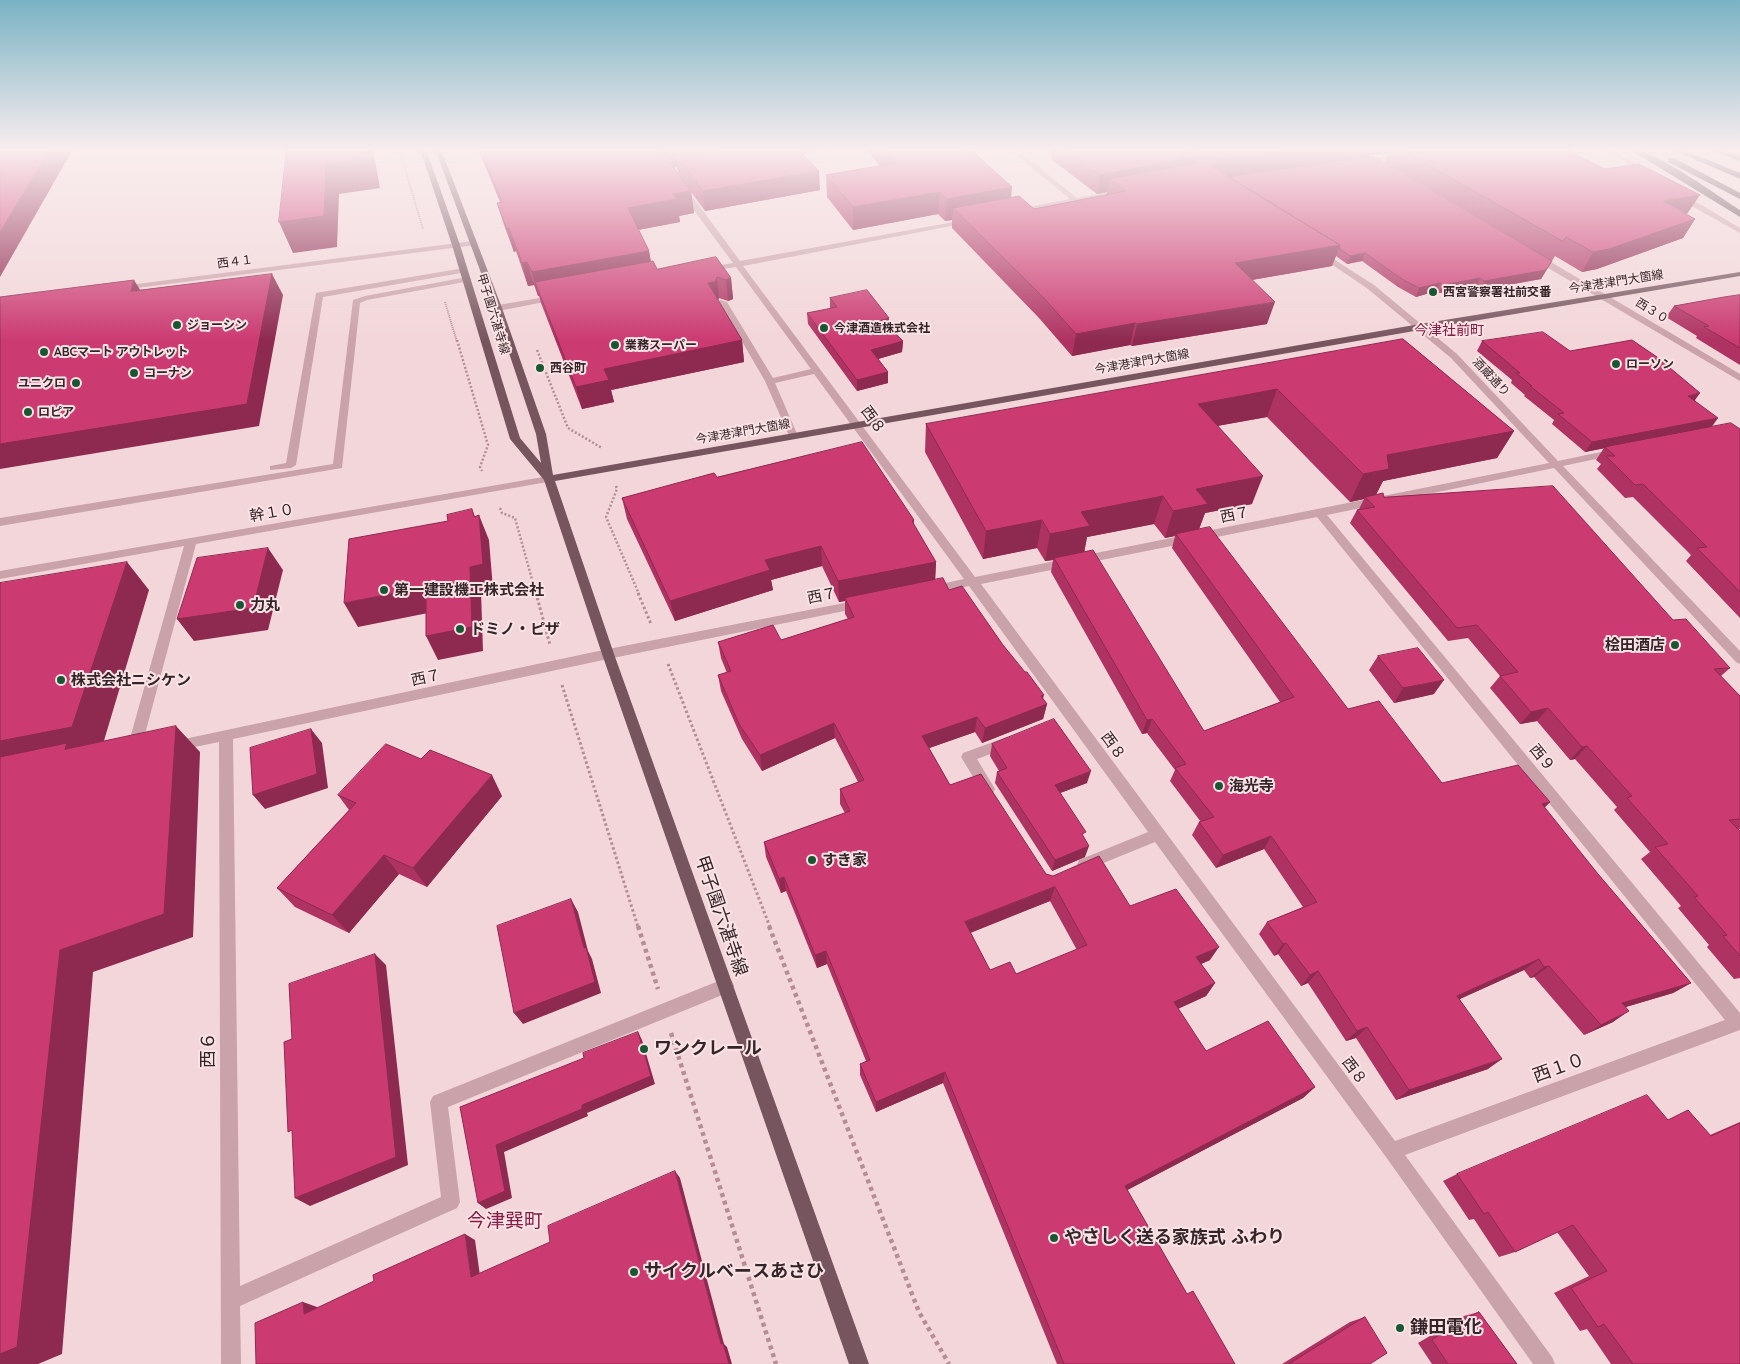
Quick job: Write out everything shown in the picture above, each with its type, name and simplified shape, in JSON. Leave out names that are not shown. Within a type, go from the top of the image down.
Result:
[{"type":"main road","name":"甲子園六湛寺線","points":[[445,213],[515,439],[550,480]]},
{"type":"main road","name":"甲子園六湛寺線","points":[[462,213],[498,308],[541,434],[550,480],[608,654],[859,1364]]},
{"type":"main road","name":"今津港津門大箇線","points":[[550,480],[856,424],[1740,274]]},
{"type":"street","name":"西８","points":[[699,213],[1392,1151],[1545,1364]]},
{"type":"street","points":[[1709,213],[1740,231]]},
{"type":"street","points":[[699,272],[978,219]]},
{"type":"street","name":"西４１","points":[[107,290],[473,243]]},
{"type":"street","name":"酒蔵通り","points":[[1312,246],[1371,287],[1454,356],[1740,659]]},
{"type":"street","name":"西３０","points":[[1529,252],[1740,378]]},
{"type":"street","points":[[0,522],[338,466],[356,302],[365,298],[440,284],[465,274]]},
{"type":"street","points":[[0,514],[291,465],[319,295],[465,274]]},
{"type":"street","points":[[498,308],[567,295]]},
{"type":"street","points":[[723,302],[770,381],[793,436]]},
{"type":"street","points":[[770,381],[816,371]]},
{"type":"street","name":"西７","points":[[923,591],[1320,514],[1554,463],[1623,450]]},
{"type":"street","name":"幹１０","points":[[0,575],[550,480]]},
{"type":"street","name":"西９","points":[[1320,514],[1739,1023]]},
{"type":"street","points":[[133,754],[191,542]]},
{"type":"street","name":"西７","points":[[161,748],[608,654],[874,601]]},
{"type":"street","points":[[1054,723],[1071,716]]},
{"type":"street","name":"西６","points":[[226,735],[231,1364]]},
{"type":"street","points":[[994,799],[968,757],[1019,737]]},
{"type":"street","points":[[1075,870],[1158,834]]},
{"type":"street","points":[[231,1300],[451,1202],[438,1102],[726,986]]},
{"type":"street","name":"西１０","points":[[1392,1151],[1739,1023]]},
{"type":"path","points":[[418,213],[429,248]]},
{"type":"path","points":[[440,284],[488,445],[480,467],[502,513],[515,518],[556,666],[776,1364]]},
{"type":"path","points":[[537,348],[568,428],[604,449],[608,469],[617,489],[606,517],[660,644],[919,1312],[949,1364]]},
{"type":"building","points":[[0,213],[12,213],[0,232]]},
{"type":"building","points":[[280,213],[324,213],[324,216],[279,222]]},
{"type":"building","points":[[501,213],[630,213],[649,251],[532,272],[527,262],[522,263],[509,228],[507,229]]},
{"type":"building","points":[[958,213],[1287,213],[1340,245],[1235,263],[1275,302],[1076,334],[1042,296]]},
{"type":"building","points":[[1287,213],[1470,213],[1552,261],[1546,270],[1484,281],[1480,278],[1443,285],[1440,283],[1419,288],[1402,279],[1365,253],[1350,256],[1339,248],[1340,245]]},
{"type":"building","points":[[1513,213],[1684,213],[1695,219],[1609,249],[1593,252],[1566,237],[1563,241]]},
{"type":"building","points":[[716,257],[731,278],[726,280],[717,277],[715,282],[708,283],[742,340],[604,369],[609,380],[576,387],[535,282],[653,261],[657,269]]},
{"type":"building","name":"コーナン","points":[[272,274],[247,404],[0,444],[0,297],[134,280],[131,291]]},
{"type":"building","points":[[867,290],[889,318],[881,320],[903,341],[871,350],[888,372],[857,380],[807,313],[837,307],[830,298]]},
{"type":"building","points":[[1740,295],[1740,348],[1704,327],[1709,326],[1674,306],[1724,297]]},
{"type":"building","points":[[1543,332],[1570,351],[1632,340],[1657,357],[1700,393],[1688,396],[1718,418],[1592,442],[1558,414],[1564,413],[1530,386],[1532,386],[1516,373],[1520,373],[1482,341]]},
{"type":"building","points":[[1403,339],[1514,431],[1387,455],[1389,469],[1363,474],[1277,389],[1198,404],[1263,476],[1196,489],[1208,504],[1173,511],[1163,496],[1081,512],[1090,526],[1050,534],[1042,520],[986,531],[926,424]]},
{"type":"building","points":[[1731,423],[1740,429],[1740,592],[1697,548],[1707,547],[1643,484],[1635,485],[1606,456],[1615,456],[1605,447]]},
{"type":"building","points":[[862,442],[914,520],[912,521],[936,562],[838,581],[821,546],[765,560],[770,570],[670,601],[622,498],[714,473],[717,477]]},
{"type":"building","points":[[1553,486],[1673,620],[1686,619],[1730,668],[1714,669],[1740,696],[1740,819],[1729,820],[1740,831],[1740,956],[1723,936],[1727,935],[1694,897],[1698,896],[1655,847],[1668,844],[1627,798],[1632,796],[1587,746],[1582,747],[1548,708],[1531,712],[1500,676],[1518,672],[1477,625],[1457,628],[1357,510],[1375,507],[1365,497],[1383,493],[1384,497]]},
{"type":"building","points":[[472,509],[474,517],[479,515],[483,564],[470,567],[472,627],[426,636],[426,587],[344,603],[349,539],[448,521],[447,515]]},
{"type":"building","points":[[1210,527],[1348,709],[1379,701],[1442,783],[1518,765],[1550,802],[1542,804],[1598,874],[1691,983],[1622,1003],[1629,1011],[1601,1025],[1549,966],[1544,967],[1539,959],[1457,996],[1502,1059],[1409,1090],[1367,1027],[1357,1031],[1318,971],[1310,975],[1286,943],[1283,944],[1267,922],[1317,902],[1271,836],[1223,855],[1199,822],[1214,817],[1175,768],[1186,764],[1152,719],[1147,720],[1054,558],[1093,550],[1204,731],[1294,697],[1176,534]]},
{"type":"building","points":[[268,548],[253,608],[177,619],[197,558]]},
{"type":"building","name":"株式会社ニシケン","points":[[127,562],[72,727],[0,741],[0,583]]},
{"type":"building","points":[[943,578],[949,590],[962,586],[1003,645],[1044,695],[1041,696],[1047,704],[985,728],[977,717],[922,736],[950,785],[981,774],[1046,874],[1053,876],[1099,856],[1130,906],[1176,889],[1219,947],[1196,957],[1215,983],[1174,1002],[1206,1051],[1268,1021],[1315,1087],[1125,1186],[1187,1294],[1193,1291],[1235,1364],[1064,1364],[945,1072],[876,1102],[860,1064],[870,1060],[826,951],[815,955],[784,877],[779,879],[764,842],[850,811],[840,789],[864,780],[834,723],[760,755],[739,724],[718,675],[731,671],[718,642],[773,625],[781,640],[854,617],[845,598]],"holes":[[[1055,887],[1087,945],[1016,974],[1010,962],[990,970],[965,922]]]},
{"type":"building","points":[[1418,648],[1444,680],[1403,688],[1378,656]]},
{"type":"building","points":[[1054,719],[1091,771],[1055,785],[1086,832],[1082,834],[1089,846],[1055,860],[997,772],[1007,768],[992,744]]},
{"type":"building","points":[[176,726],[164,914],[60,950],[17,1347],[0,1354],[0,757],[67,743],[65,749]]},
{"type":"building","points":[[311,729],[317,774],[253,795],[250,748]]},
{"type":"building","points":[[386,744],[421,759],[430,750],[492,775],[413,868],[384,855],[332,915],[277,888],[356,803],[338,795]]},
{"type":"building","points":[[571,899],[595,982],[514,1013],[497,926]]},
{"type":"building","points":[[375,954],[396,1157],[295,1198],[292,1130],[288,1132],[284,1042],[292,1039],[289,984]]},
{"type":"building","points":[[638,1032],[651,1076],[582,1105],[582,1109],[496,1145],[505,1191],[478,1203],[460,1107],[584,1058],[583,1053]]},
{"type":"building","points":[[1647,1095],[1668,1120],[1688,1110],[1711,1136],[1740,1123],[1740,1364],[1633,1364],[1604,1324],[1598,1327],[1571,1288],[1607,1271],[1573,1225],[1515,1252],[1488,1212],[1484,1214],[1457,1174]]},
{"type":"building","points":[[675,1171],[721,1344],[723,1343],[729,1364],[256,1364],[255,1323],[303,1302],[304,1314],[374,1281],[373,1275],[465,1234],[471,1277],[550,1242],[548,1226]]},
{"type":"building","points":[[1479,1312],[1517,1364],[1448,1364],[1432,1340]]},
{"type":"building","points":[[1365,1317],[1387,1353],[1370,1364],[1289,1364]]},
{"type":"place","name":"西宮警察署社前交番","points":[[1433,292]]},
{"type":"place","name":"ジョーシン","points":[[177,325]]},
{"type":"place","name":"今津酒造株式会社","points":[[824,328]]},
{"type":"place","name":"業務スーパー","points":[[615,345]]},
{"type":"place","name":"ABCマート アウトレット","points":[[44,352]]},
{"type":"place","name":"ローソン","points":[[1616,364]]},
{"type":"place","name":"西谷町","points":[[540,368]]},
{"type":"place","name":"コーナン","points":[[134,373]]},
{"type":"place","name":"ユニクロ","points":[[76,383]]},
{"type":"place","name":"ロピア","points":[[28,412]]},
{"type":"place","name":"第一建設機工株式会社","points":[[384,590]]},
{"type":"place","name":"力丸","points":[[240,605]]},
{"type":"place","name":"ドミノ・ピザ","points":[[460,629]]},
{"type":"place","name":"桧田酒店","points":[[1675,645]]},
{"type":"place","name":"株式会社ニシケン","points":[[61,680]]},
{"type":"place","name":"海光寺","points":[[1219,786]]},
{"type":"place","name":"すき家","points":[[812,860]]},
{"type":"place","name":"ワンクレール","points":[[644,1049]]},
{"type":"place","name":"やさしく送る家族式 ふわり","points":[[1054,1238]]},
{"type":"place","name":"サイクルベースあさひ","points":[[634,1272]]},
{"type":"place","name":"鎌田電化","points":[[1400,1328]]},
{"type":"district","name":"今津社前町","points":[[1449,331]]},
{"type":"district","name":"今津巽町","points":[[505,1221]]}]
